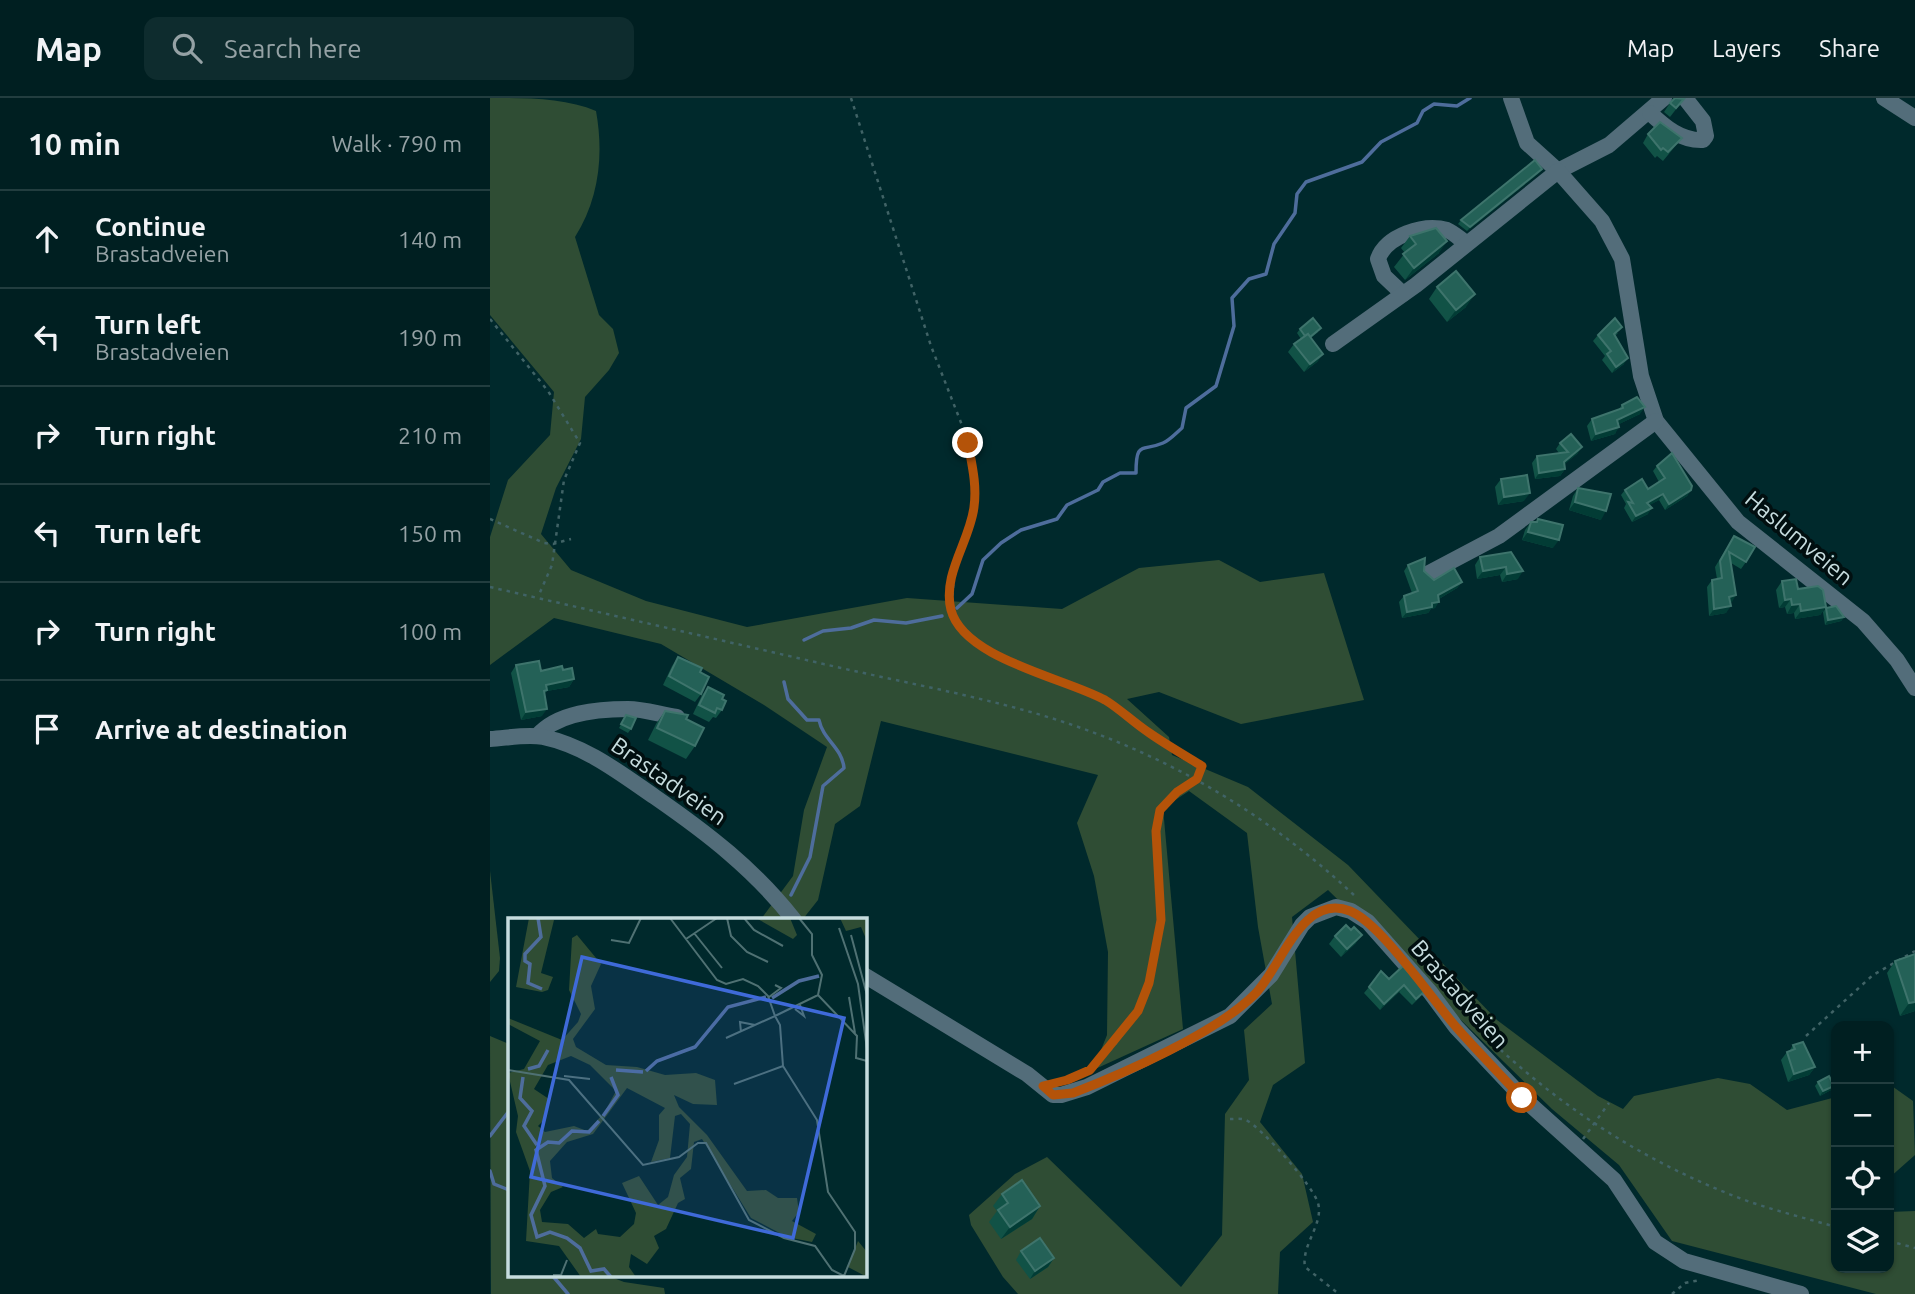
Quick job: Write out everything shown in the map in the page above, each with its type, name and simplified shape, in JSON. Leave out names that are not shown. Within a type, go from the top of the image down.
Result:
[{"type":"street","name":"Haslumveien","points":[[1511,98],[1527,143],[1558,171],[1594,211],[1616,246],[1627,278],[1631,328],[1641,376],[1656,421],[1738,522],[1863,621],[1897,660],[1915,688]]},
{"type":"street","points":[[1333,344],[1403,293],[1558,171],[1598,152],[1650,113],[1664,98]]},
{"type":"street","points":[[1650,113],[1688,140],[1703,140],[1706,136],[1703,121],[1685,98]]},
{"type":"street","points":[[1884,98],[1915,118]]},
{"type":"street","points":[[1403,293],[1380,270],[1378,259],[1385,246],[1406,233],[1436,229],[1450,231],[1466,243]]},
{"type":"street","points":[[1429,573],[1499,536],[1656,421]]},
{"type":"street","points":[[537,736],[556,720],[579,713],[629,709],[677,717]]},
{"type":"street","name":"Brastadveien","points":[[490,739],[537,736],[572,746],[595,757],[682,815],[750,868],[793,918]]},
{"type":"street","name":"Brastadveien","points":[[866,976],[1011,1064],[1053,1095],[1087,1087],[1230,1016],[1271,975],[1301,925],[1310,917],[1336,907],[1352,911],[1367,922],[1430,992],[1456,1027],[1522,1098],[1614,1180],[1649,1234],[1668,1253],[1684,1261],[1801,1294]]},
{"type":"path","points":[[851,98],[931,346],[968,443],[976,483],[974,510],[955,565],[951,612],[964,630],[989,653],[1104,700],[1150,734],[1202,766],[1197,779],[1177,792],[1160,810],[1156,831],[1161,920],[1149,983],[1138,1011],[1090,1070]]},
{"type":"path","points":[[490,319],[548,391],[580,443],[564,480],[552,565],[538,598]]},
{"type":"path","points":[[490,519],[529,537],[553,544],[570,539]]},
{"type":"path","points":[[490,587],[1027,711],[1107,737],[1197,779],[1279,831],[1360,900]]},
{"type":"path","points":[[1806,1036],[1873,975],[1915,951]]},
{"type":"path","points":[[1477,1027],[1548,1091],[1603,1130],[1655,1160],[1735,1197],[1831,1226]]},
{"type":"path","points":[[1583,1139],[1609,1104]]},
{"type":"path","points":[[1230,1119],[1242,1119],[1265,1136],[1318,1203],[1318,1214],[1303,1258],[1305,1266],[1339,1294]]},
{"type":"path","points":[[1894,1242],[1915,1248]]},
{"type":"path","points":[[1672,1294],[1685,1283],[1702,1280]]},
{"type":"green space","points":[[490,98],[559,101],[596,111],[598,176],[590,207],[575,237],[599,315],[613,329],[619,353],[609,370],[585,397],[581,439],[556,488],[541,534],[571,570],[646,601],[747,627],[907,598],[1062,609],[1139,568],[1219,560],[1260,582],[1324,573],[1364,700],[1241,724],[1159,692],[1127,699],[1169,737],[1172,755],[1248,787],[1348,865],[1497,1020],[1598,1096],[1623,1109],[1634,1096],[1718,1078],[1750,1084],[1787,1110],[1831,1098],[1831,1273],[1894,1273],[1894,1212],[1915,1211],[1915,1294],[1876,1294],[1672,1241],[1619,1165],[1552,1109],[1328,890],[1292,917],[1305,1063],[1273,1085],[1260,1122],[1302,1174],[1313,1222],[1280,1252],[1278,1294],[1018,1294],[1003,1277],[971,1225],[969,1215],[1015,1174],[1047,1157],[1181,1287],[1222,1235],[1225,1114],[1249,1080],[1244,1030],[1272,1004],[1258,927],[1247,833],[1189,791],[1163,808],[1183,1029],[1093,1070],[1107,1035],[1108,952],[1094,876],[1077,823],[1098,775],[881,721],[860,806],[835,824],[818,900],[804,918],[762,918],[793,876],[804,810],[827,747],[764,705],[661,644],[554,618],[490,665],[490,537],[508,480],[550,435],[554,392],[490,315]]},
{"type":"green space","points":[[490,871],[500,958],[499,971],[490,982]]},
{"type":"green space","points":[[490,1036],[508,1044],[508,1276],[609,1276],[624,1282],[664,1288],[665,1294],[491,1294]]},
{"type":"green space","points":[[1894,1088],[1913,1101],[1915,1155],[1894,1174]]},
{"type":"building","points":[[1675,98],[1684,99],[1676,108],[1670,103]]},
{"type":"building","points":[[1660,122],[1682,138],[1668,152],[1663,148],[1661,150],[1648,134]]},
{"type":"building","points":[[1535,160],[1542,169],[1470,227],[1461,220]]},
{"type":"building","points":[[1436,228],[1447,241],[1414,268],[1403,254],[1416,244],[1410,236]]},
{"type":"building","points":[[1456,271],[1475,294],[1456,310],[1437,287]]},
{"type":"building","points":[[1313,318],[1321,328],[1310,337],[1308,334],[1305,336],[1300,329]]},
{"type":"building","points":[[1615,318],[1622,327],[1614,334],[1628,358],[1616,367],[1607,354],[1611,351],[1598,335]]},
{"type":"building","points":[[1308,334],[1323,354],[1310,364],[1294,344]]},
{"type":"building","points":[[1637,397],[1645,407],[1617,420],[1619,427],[1596,434],[1592,419],[1623,408],[1622,405]]},
{"type":"building","points":[[1571,434],[1582,447],[1564,462],[1565,469],[1539,473],[1537,456],[1568,452],[1560,443]]},
{"type":"building","points":[[1672,453],[1692,486],[1691,490],[1669,504],[1663,494],[1647,503],[1652,508],[1636,516],[1628,502],[1633,503],[1625,490],[1642,479],[1648,489],[1665,478],[1657,466]]},
{"type":"building","points":[[1527,475],[1530,493],[1504,497],[1501,479]]},
{"type":"building","points":[[1578,488],[1611,494],[1606,511],[1575,502]]},
{"type":"building","points":[[1538,519],[1563,525],[1559,540],[1528,532],[1531,522],[1537,522]]},
{"type":"building","points":[[1734,536],[1755,547],[1746,562],[1729,552],[1736,595],[1729,597],[1731,606],[1714,609],[1712,580],[1722,578],[1720,561]]},
{"type":"building","points":[[1511,552],[1523,571],[1507,574],[1506,567],[1483,571],[1480,557]]},
{"type":"building","points":[[1425,558],[1424,571],[1434,580],[1454,568],[1462,582],[1438,595],[1439,602],[1432,603],[1432,607],[1407,612],[1404,596],[1418,591],[1408,565]]},
{"type":"building","points":[[1796,579],[1798,589],[1818,586],[1823,590],[1826,607],[1801,611],[1800,604],[1792,605],[1791,599],[1785,600],[1782,581]]},
{"type":"building","points":[[1836,606],[1844,617],[1828,620],[1826,608]]},
{"type":"building","points":[[678,657],[702,668],[700,672],[709,677],[701,694],[669,676]]},
{"type":"building","points":[[539,661],[541,671],[562,666],[563,670],[572,668],[574,679],[546,685],[547,690],[544,691],[547,709],[526,712],[516,665]]},
{"type":"building","points":[[708,687],[724,695],[722,699],[726,701],[722,710],[717,708],[715,713],[699,705]]},
{"type":"building","points":[[665,711],[688,715],[686,719],[704,728],[695,746],[657,728]]},
{"type":"building","points":[[626,715],[636,718],[631,729],[621,724]]},
{"type":"building","points":[[1346,925],[1351,930],[1354,927],[1362,935],[1347,949],[1335,936]]},
{"type":"building","points":[[1915,954],[1915,1002],[1909,1003],[1895,961]]},
{"type":"building","points":[[1403,966],[1425,991],[1416,999],[1404,985],[1384,1004],[1369,987],[1381,971],[1389,979]]},
{"type":"building","points":[[1803,1042],[1815,1067],[1794,1074],[1787,1052],[1795,1049],[1793,1045]]},
{"type":"building","points":[[1829,1076],[1831,1087],[1823,1091],[1818,1082]]},
{"type":"building","points":[[1022,1180],[1040,1206],[1010,1227],[998,1210],[1008,1203],[1002,1194]]},
{"type":"building","points":[[1040,1238],[1054,1258],[1035,1271],[1021,1251]]},
{"type":"waterway","points":[[957,608],[972,594],[983,560],[1001,543],[1021,530],[1057,519],[1067,505],[1098,490],[1103,482],[1120,473],[1136,473],[1139,451],[1166,442],[1182,428],[1186,408],[1216,386],[1234,326],[1232,298],[1249,279],[1266,274],[1274,244],[1295,213],[1297,194],[1306,182],[1362,162],[1381,142],[1417,123],[1423,111],[1434,104],[1457,106],[1470,98]]},
{"type":"waterway","points":[[804,640],[823,631],[851,628],[874,620],[906,623],[942,616]]},
{"type":"waterway","points":[[784,682],[788,699],[807,720],[819,720],[824,733],[840,754],[844,768],[823,786],[810,857],[791,895]]},
{"type":"waterway","points":[[490,1136],[508,1112]]},
{"type":"waterway","points":[[490,1171],[494,1184],[508,1190]]},
{"type":"waterway","points":[[553,1276],[568,1294]]},
{"type":"route","points":[[968,443],[976,483],[974,510],[955,565],[951,596],[951,612],[964,630],[989,653],[1104,700],[1150,734],[1202,766],[1197,779],[1177,792],[1160,810],[1156,831],[1161,920],[1149,983],[1138,1011],[1090,1070],[1043,1086],[1053,1095],[1073,1093],[1199,1034],[1230,1016],[1255,994],[1271,975],[1301,925],[1323,910],[1336,907],[1352,911],[1367,922],[1430,992],[1456,1027],[1522,1098]]}]
